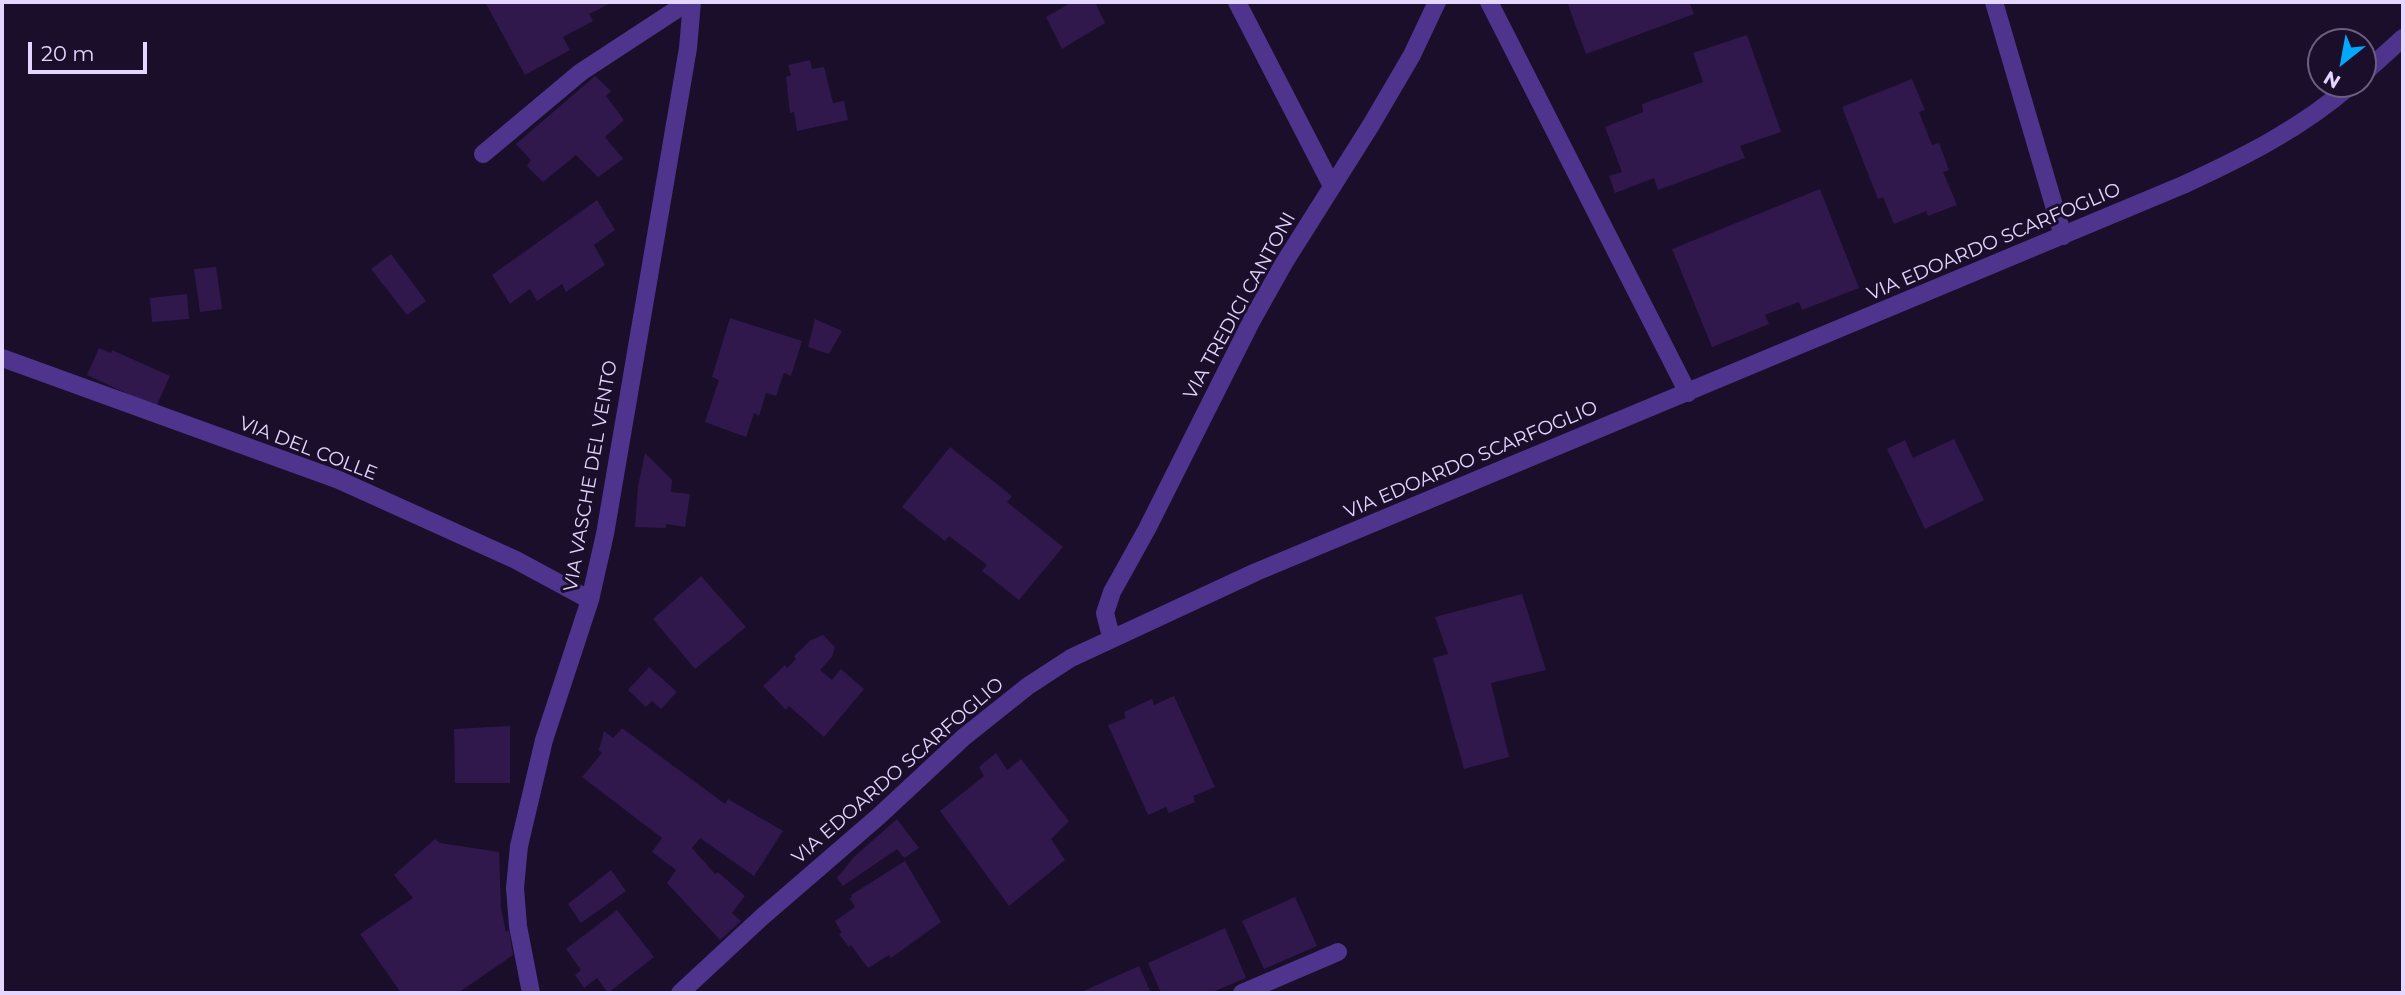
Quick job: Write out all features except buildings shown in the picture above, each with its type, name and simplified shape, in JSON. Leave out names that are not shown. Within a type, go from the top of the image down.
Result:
[{"type":"street","points":[[483,154],[581,72],[690,2]]},
{"type":"street","name":"VIA VASCHE DEL VENTO","points":[[531,993],[518,926],[516,888],[519,846],[544,740],[590,600],[606,534],[688,48],[690,2]]},
{"type":"street","points":[[1237,2],[1332,186]]},
{"type":"street","name":"VIA TREDICI CANTONI","points":[[1115,637],[1106,619],[1109,598],[1147,529],[1252,320],[1402,71],[1437,2]]},
{"type":"street","points":[[1489,2],[1688,393]]},
{"type":"street","points":[[1994,2],[2063,236]]},
{"type":"street","points":[[2377,61],[2403,38]]},
{"type":"street","name":"VIA EDOARDO SCARFOGLIO","points":[[680,993],[982,721],[1057,666],[1256,572],[2183,185],[2260,148],[2313,115],[2334,98]]},
{"type":"street","name":"VIA DEL COLLE","points":[[2,358],[339,480],[516,560],[590,600]]},
{"type":"street","points":[[1242,993],[1338,952]]}]
